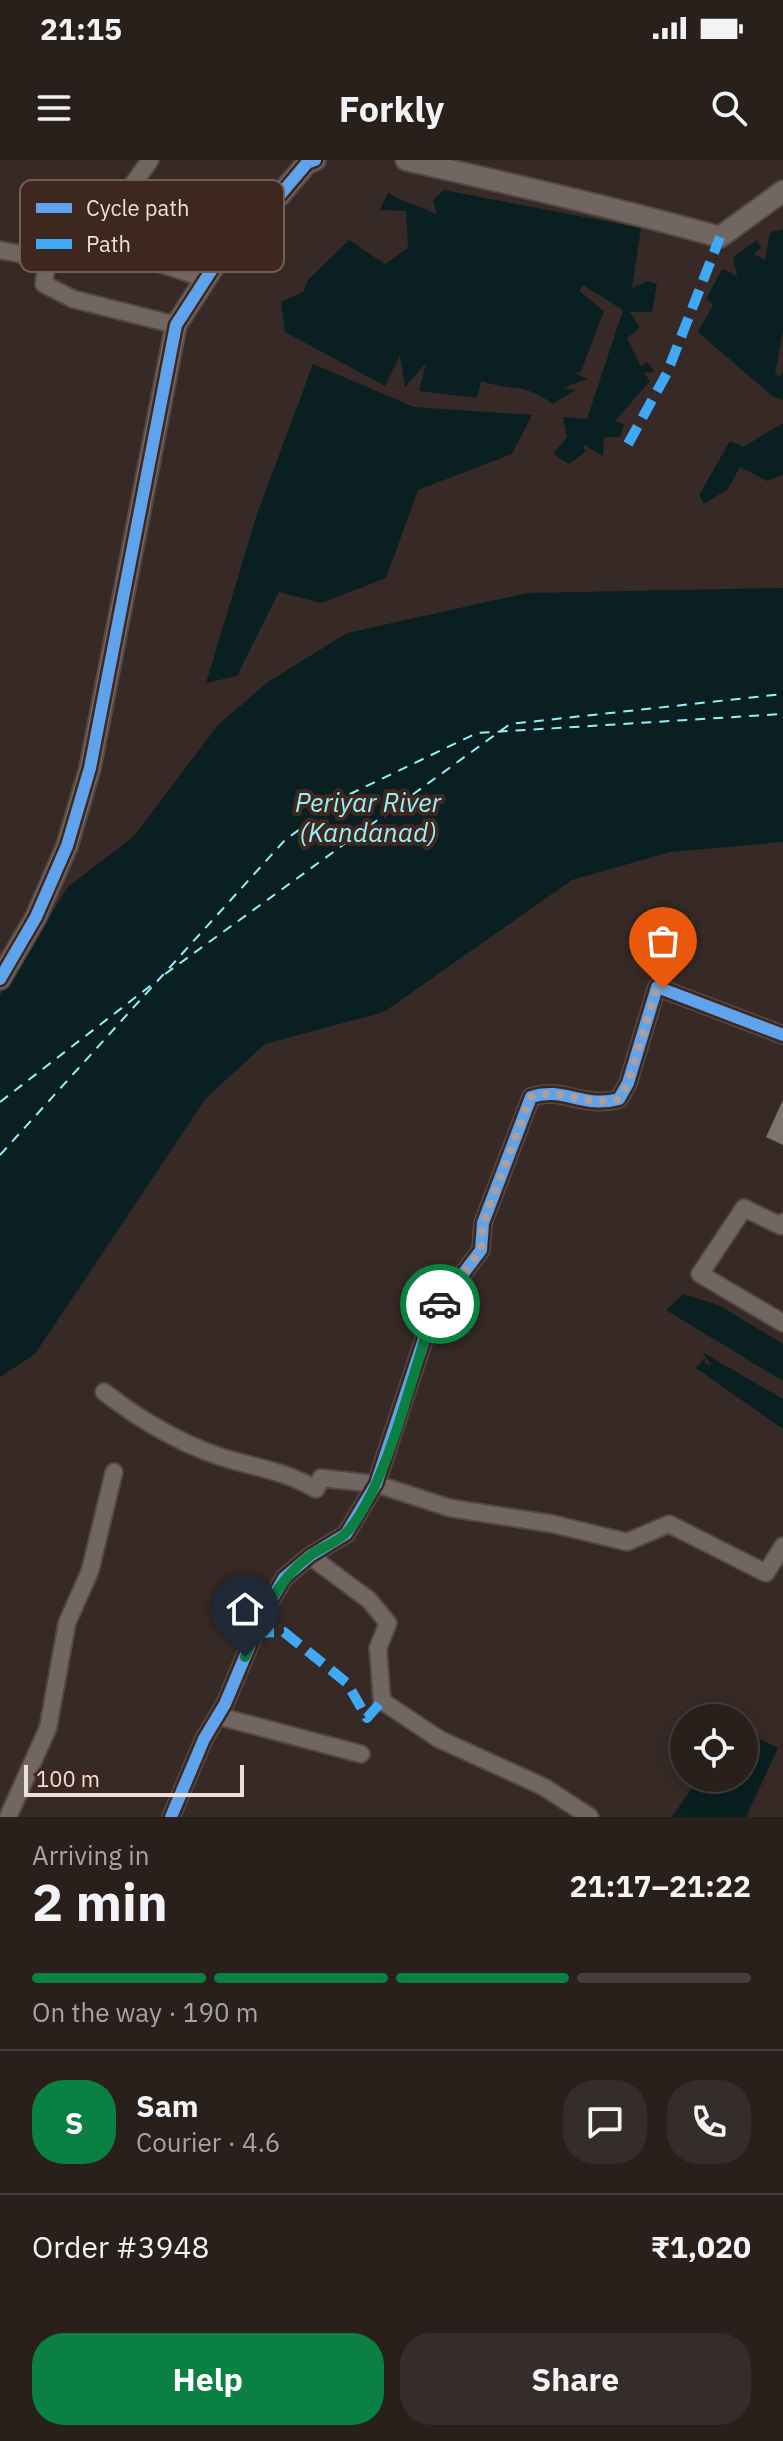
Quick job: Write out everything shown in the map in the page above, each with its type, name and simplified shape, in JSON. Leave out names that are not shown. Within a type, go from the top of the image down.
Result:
[{"type":"street","points":[[136,180],[150,160]]},
{"type":"street","points":[[284,190],[307,163],[315,160]]},
{"type":"street","points":[[406,160],[448,165],[559,198],[720,237],[783,191]]},
{"type":"street","points":[[0,250],[20,254]]},
{"type":"street","points":[[45,272],[44,284],[73,299],[176,325]]},
{"type":"street","points":[[185,272],[206,279]]},
{"type":"street","points":[[0,979],[36,917],[67,846],[90,768],[176,325],[210,272]]},
{"type":"street","points":[[171,1817],[262,1616],[284,1578],[310,1556],[346,1534],[376,1484],[432,1315],[481,1250],[483,1223],[531,1097],[547,1091],[597,1104],[619,1099],[628,1083],[657,987],[783,1035]]},
{"type":"street","points":[[783,1222],[781,1226],[744,1208],[700,1274],[783,1323]]},
{"type":"street","points":[[104,1392],[133,1415],[191,1444],[234,1461],[268,1466],[316,1489],[321,1478],[376,1484],[450,1508],[524,1519],[627,1542],[669,1524],[766,1573],[783,1546]]},
{"type":"street","points":[[8,1817],[48,1728],[67,1623],[90,1571],[114,1472]]},
{"type":"street","points":[[310,1556],[369,1600],[388,1623],[378,1648],[382,1701],[439,1739],[544,1787],[590,1817]]},
{"type":"street","points":[[218,1716],[361,1754]]},
{"type":"water","points":[[443,190],[641,228],[632,288],[648,281],[657,284],[652,312],[630,312],[640,328],[627,338],[641,367],[647,362],[655,372],[644,373],[650,381],[615,421],[624,424],[620,437],[604,437],[603,456],[583,444],[585,452],[569,464],[553,454],[567,437],[563,417],[587,419],[623,310],[583,285],[579,291],[604,311],[581,372],[575,373],[587,379],[563,388],[576,390],[552,404],[527,390],[481,381],[477,398],[419,391],[426,363],[405,387],[400,355],[385,386],[285,332],[281,302],[304,291],[308,280],[349,240],[385,264],[408,248],[406,211],[380,210],[388,192],[437,215],[433,201]]},
{"type":"water","points":[[783,230],[783,331],[775,374],[780,377],[783,371],[783,400],[772,396],[698,332],[713,305],[706,299],[722,269],[737,276],[733,257],[757,240],[761,248],[754,254],[765,260],[770,232]]},
{"type":"water","points":[[313,364],[414,407],[532,415],[512,454],[418,490],[386,578],[321,603],[279,592],[237,676],[206,683],[257,514]]},
{"type":"water","points":[[783,423],[783,475],[767,481],[740,467],[728,489],[704,504],[699,495],[730,441],[743,447]]},
{"type":"water","name":"Periyar River (Kandanad)","points":[[783,588],[783,842],[670,852],[572,880],[384,1012],[265,1044],[206,1098],[35,1354],[0,1377],[0,995],[68,887],[134,836],[218,725],[268,682],[347,633],[527,593]]},
{"type":"water","points":[[683,1294],[718,1305],[783,1344],[783,1381],[666,1310]]},
{"type":"water","points":[[702,1352],[783,1399],[783,1429],[696,1368],[705,1358],[705,1364],[712,1365]]},
{"type":"water","points":[[758,1739],[778,1748],[758,1791]]},
{"type":"water","points":[[689,1792],[758,1792],[746,1817],[672,1817]]},
{"type":"building","points":[[783,1100],[783,1145],[766,1137]]},
{"type":"ferry route","points":[[165,974],[510,724],[783,694]]},
{"type":"ferry route","points":[[0,1155],[285,840],[346,796],[477,733],[783,714]]},
{"type":"ferry route","points":[[0,1102],[154,983]]},
{"type":"marked path","points":[[628,444],[667,373],[720,237]]},
{"type":"marked path","points":[[254,1633],[284,1632],[347,1683],[367,1718],[382,1701]]},
{"type":"cycle path","points":[[284,190],[307,163],[315,160]]},
{"type":"cycle path","points":[[0,979],[36,917],[67,846],[90,768],[176,325],[210,272]]},
{"type":"cycle path","points":[[171,1817],[204,1739],[225,1704],[262,1616],[284,1578],[310,1556],[346,1534],[376,1484],[432,1315],[481,1250],[483,1223],[531,1097],[553,1094],[595,1101],[619,1099],[628,1083],[657,987],[783,1035]]},
{"type":"way so far","points":[[440,1304],[481,1250],[483,1223],[531,1097],[547,1091],[597,1104],[619,1099],[628,1083],[657,987],[663,989]]},
{"type":"route","points":[[245,1657],[262,1616],[284,1578],[310,1556],[346,1534],[376,1484],[432,1315],[440,1304]]}]
